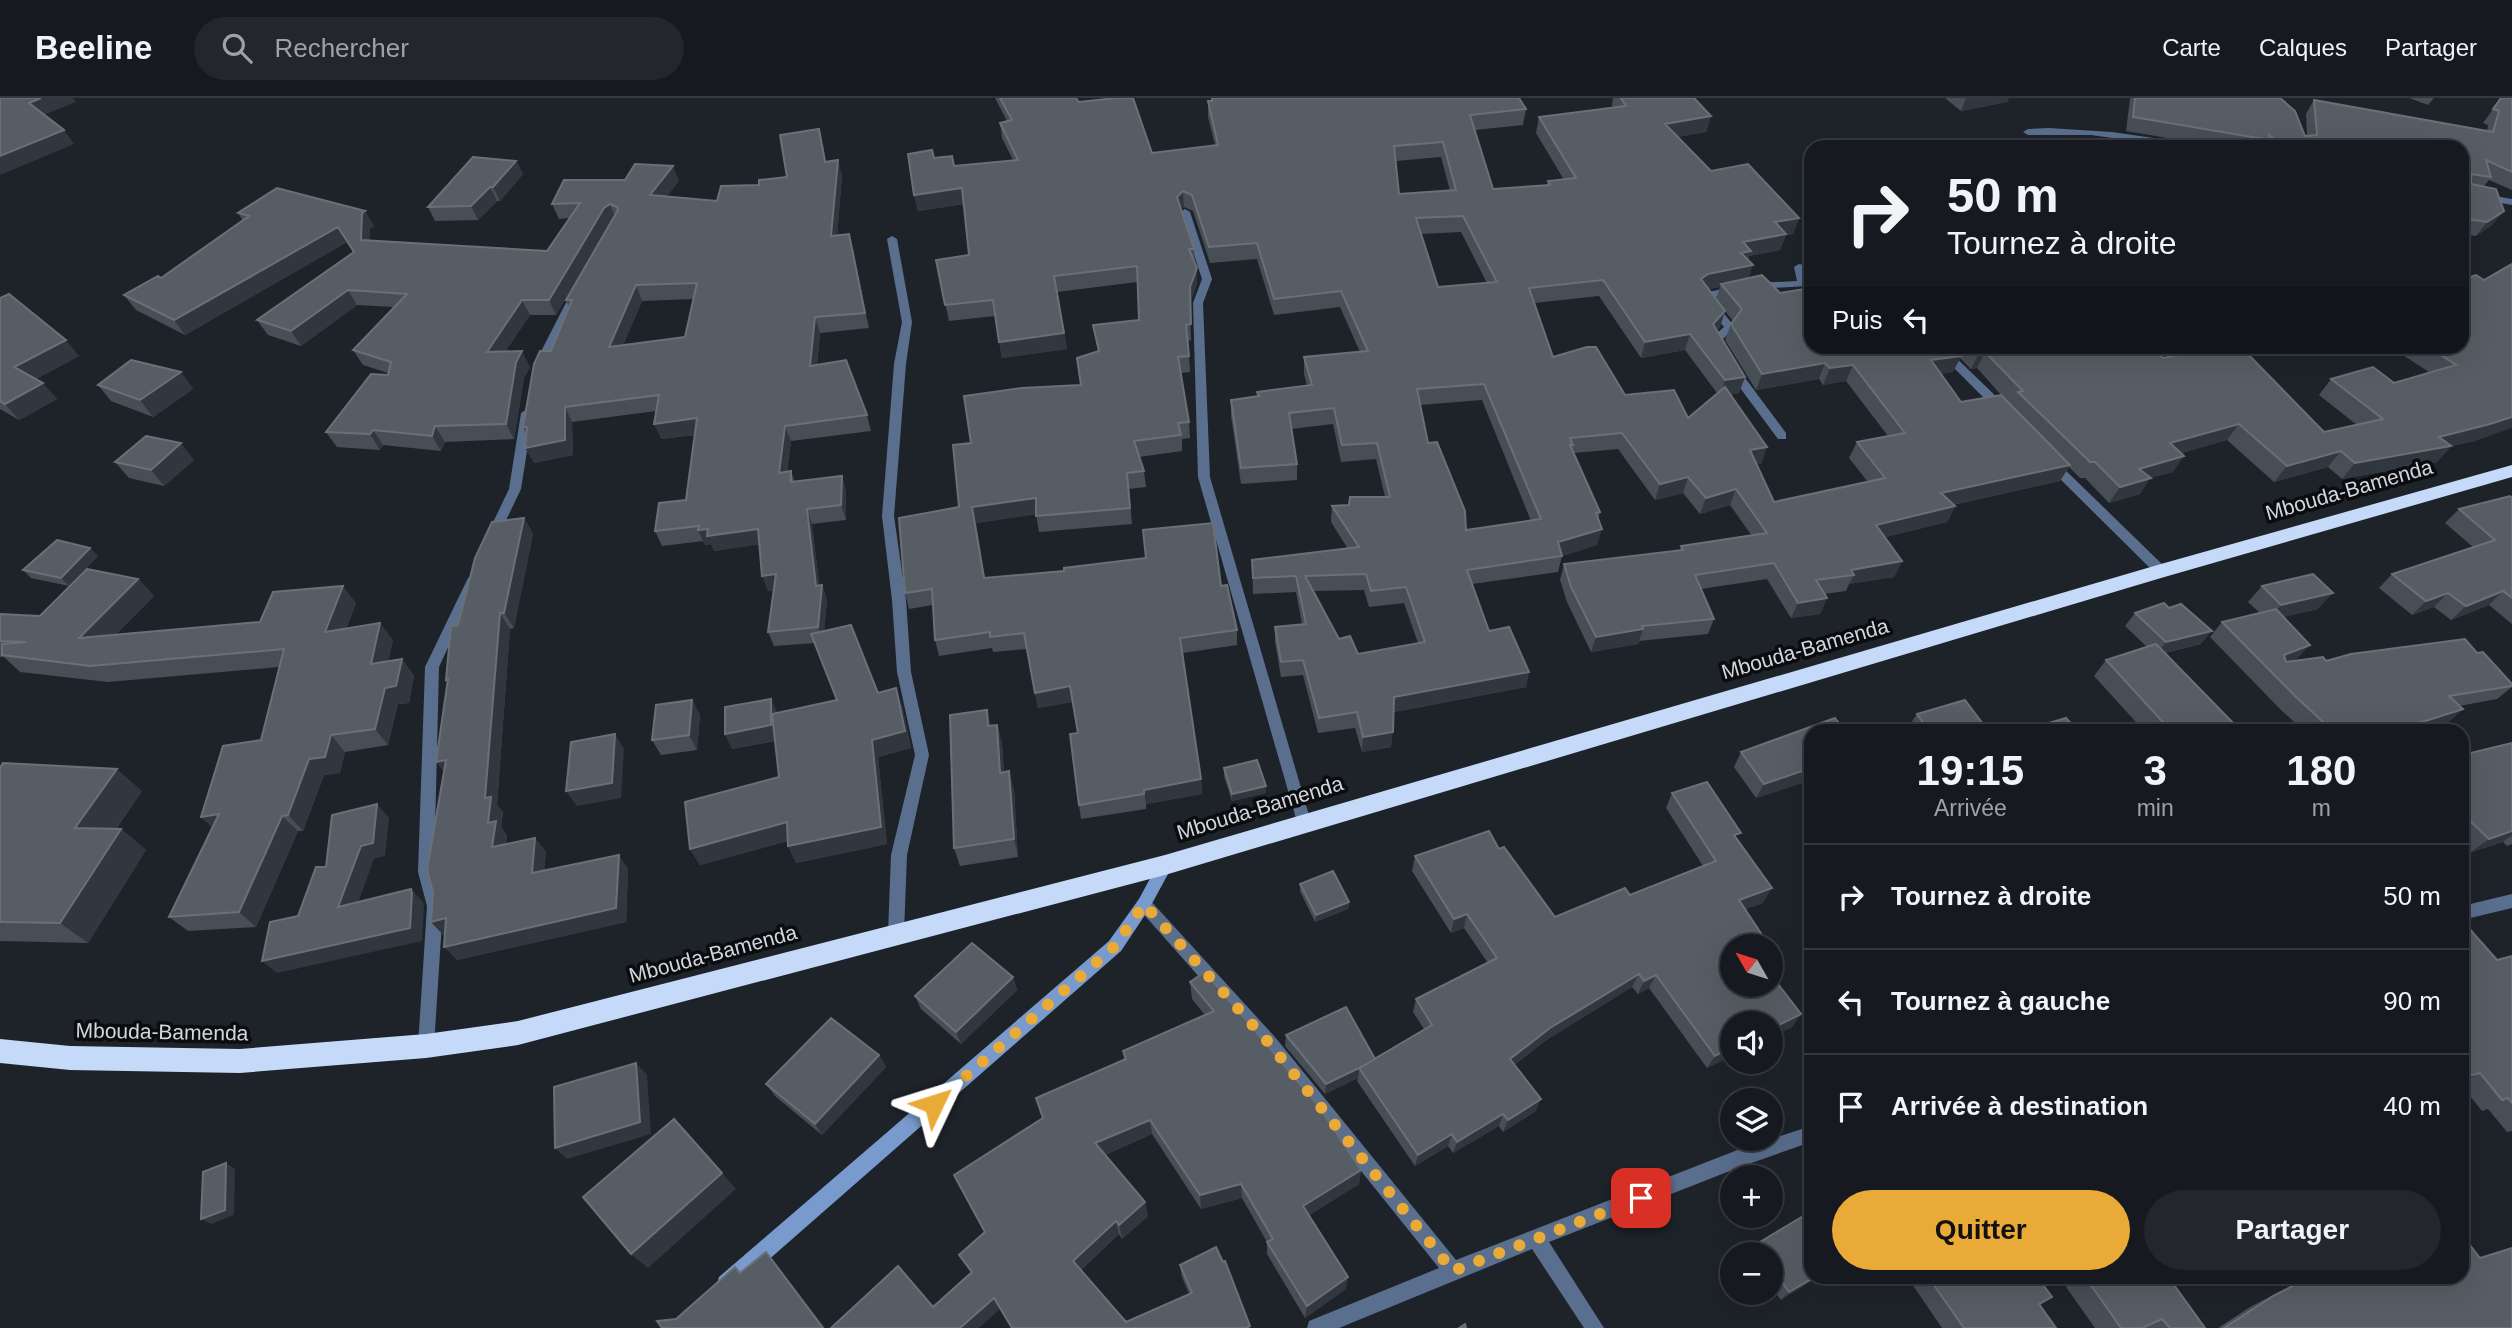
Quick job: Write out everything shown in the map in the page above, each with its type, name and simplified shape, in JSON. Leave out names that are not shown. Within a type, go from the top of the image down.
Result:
[{"type":"highway","name":"Mbouda-Bamenda","points":[[0,1051],[70,1058],[240,1061],[426,1045],[518,1033],[1165,864],[2161,571],[2512,471]]},
{"type":"street","points":[[2028,132],[2101,132],[2151,140]]},
{"type":"street","points":[[2469,194],[2512,202]]},
{"type":"street","points":[[1185,212],[1207,279],[1198,303],[1204,477],[1304,822]]},
{"type":"street","points":[[892,239],[907,322],[900,364],[888,516],[899,600],[904,673],[922,755],[899,855],[896,933]]},
{"type":"street","points":[[1782,436],[1740,383],[1716,339],[1730,327],[1704,296],[1762,284],[1803,284],[1798,267],[1804,268]]},
{"type":"street","points":[[533,378],[585,278]]},
{"type":"street","points":[[1945,354],[2008,415]]},
{"type":"street","points":[[426,1045],[435,906],[426,872],[432,667],[515,489],[529,402]]},
{"type":"street","points":[[2042,453],[2161,571]]},
{"type":"street","points":[[716,1292],[1115,946],[1144,904],[1165,864]]},
{"type":"street","points":[[2469,911],[2512,901]]},
{"type":"street","points":[[1144,904],[1269,1043],[1453,1271]]},
{"type":"street","points":[[1316,1328],[1536,1238],[1740,1158],[1804,1136]]},
{"type":"street","points":[[1536,1238],[1595,1328]]},
{"type":"building","points":[[0,98],[41,98],[29,103],[64,130],[0,156]]},
{"type":"building","points":[[1000,98],[1076,98],[1079,102],[1133,98],[1152,153],[1218,145],[1208,101],[1212,101],[1212,98],[1519,98],[1526,109],[1470,115],[1493,189],[1550,185],[1548,181],[1576,178],[1539,117],[1626,106],[1621,98],[1694,98],[1711,116],[1665,124],[1711,171],[1748,164],[1799,218],[1775,222],[1786,234],[1743,242],[1751,251],[1741,253],[1753,265],[1708,274],[1701,279],[1725,311],[1713,324],[1745,377],[1725,380],[1690,334],[1645,342],[1603,280],[1529,288],[1553,357],[1596,347],[1625,395],[1674,390],[1688,418],[1725,387],[1767,447],[1750,450],[1774,502],[1885,478],[1857,442],[1905,433],[1853,365],[1830,368],[1825,363],[1762,374],[1731,324],[1742,309],[1721,284],[1762,275],[1780,293],[1804,289],[1804,354],[1959,354],[1961,356],[1931,360],[1961,402],[2001,395],[2070,465],[1941,493],[1955,506],[1876,525],[1902,561],[1851,570],[1854,575],[1816,580],[1827,598],[1798,603],[1774,563],[1695,575],[1714,619],[1642,626],[1643,629],[1596,637],[1571,587],[1564,564],[1683,550],[1681,546],[1767,533],[1736,489],[1706,498],[1688,477],[1660,484],[1622,433],[1570,438],[1573,445],[1570,445],[1600,512],[1596,513],[1602,529],[1558,542],[1562,556],[1467,570],[1489,631],[1509,627],[1529,672],[1394,697],[1393,732],[1363,737],[1357,712],[1319,718],[1303,660],[1281,662],[1275,627],[1306,624],[1296,576],[1253,578],[1252,560],[1359,547],[1332,506],[1349,505],[1350,497],[1390,497],[1377,443],[1342,445],[1334,408],[1289,413],[1297,464],[1241,468],[1231,400],[1259,396],[1257,392],[1312,385],[1304,357],[1368,351],[1341,291],[1274,299],[1257,243],[1209,247],[1192,195],[1183,191],[1177,197],[1194,249],[1189,249],[1197,268],[1190,287],[1191,324],[1186,325],[1189,356],[1178,357],[1189,422],[1178,423],[1181,435],[1134,441],[1144,471],[1127,473],[1130,508],[1036,516],[1036,498],[972,507],[984,578],[1064,571],[1064,568],[1146,558],[1143,530],[1213,523],[1221,586],[1227,585],[1237,630],[1180,638],[1201,779],[1144,790],[1144,794],[1079,805],[1070,734],[1078,733],[1070,686],[1035,693],[1024,633],[990,637],[990,632],[935,640],[932,589],[905,593],[899,518],[959,507],[953,445],[971,443],[964,396],[1022,388],[1081,385],[1077,358],[1099,351],[1093,325],[1139,320],[1137,266],[1054,276],[1064,333],[999,342],[993,300],[945,305],[936,260],[969,255],[962,188],[914,195],[908,154],[932,150],[934,158],[952,156],[954,166],[1018,160],[1000,123],[1012,120]],"holes":[[[1443,142],[1456,190],[1399,194],[1394,146]],[[1463,216],[1497,282],[1438,287],[1416,218]],[[1484,384],[1541,519],[1466,530],[1465,511],[1437,442],[1428,443],[1417,389]],[[1366,574],[1371,591],[1406,587],[1425,642],[1358,654],[1350,636],[1339,639],[1305,576]]]},
{"type":"building","points":[[2135,98],[2280,98],[2295,111],[2305,136],[2317,135],[2314,100],[2493,132],[2499,111],[2493,109],[2501,98],[2512,98],[2512,172],[2486,160],[2491,177],[2471,174],[2471,184],[2496,189],[2504,211],[2487,222],[2469,219],[2469,140],[2276,140],[2269,135],[2270,140],[2133,117]]},
{"type":"building","points":[[819,129],[825,162],[838,160],[831,236],[849,234],[865,313],[815,317],[810,366],[846,360],[867,415],[785,426],[779,473],[791,471],[791,482],[842,476],[841,505],[807,509],[816,586],[822,585],[818,627],[768,632],[776,574],[762,576],[758,529],[707,536],[708,529],[698,530],[699,526],[655,531],[659,503],[686,500],[697,418],[654,424],[659,395],[565,407],[565,440],[525,448],[527,427],[523,427],[534,364],[540,351],[551,351],[572,300],[566,300],[618,210],[617,207],[610,204],[604,208],[549,300],[522,300],[487,352],[522,351],[516,362],[506,424],[435,426],[432,436],[373,430],[370,434],[326,432],[371,374],[388,375],[391,362],[353,350],[407,294],[348,290],[291,331],[257,320],[354,252],[338,227],[174,320],[124,295],[158,276],[161,278],[249,216],[238,213],[277,188],[365,211],[362,213],[361,240],[547,251],[580,203],[552,204],[564,180],[625,180],[635,164],[673,166],[650,195],[717,201],[721,186],[759,185],[759,180],[787,177],[780,135]],"holes":[[[697,283],[685,337],[609,347],[636,285]]]},
{"type":"building","points":[[473,157],[516,161],[493,187],[471,206],[428,207]]},
{"type":"building","points":[[2512,264],[2512,417],[2439,437],[2451,446],[2355,463],[2341,451],[2287,466],[2239,424],[2170,443],[2184,456],[2139,469],[2151,478],[2120,487],[2095,462],[2090,462],[2018,392],[2023,391],[1987,354],[2159,354],[2163,358],[2184,354],[2248,354],[2324,432],[2383,419],[2331,379],[2373,367],[2394,383],[2456,365],[2439,354],[2469,354],[2469,278],[2476,275],[2484,280]]},
{"type":"building","points":[[9,294],[66,340],[14,367],[43,383],[5,404],[0,401],[0,298]]},
{"type":"building","points":[[131,360],[181,372],[140,400],[98,385]]},
{"type":"building","points":[[146,436],[181,443],[151,470],[115,462]]},
{"type":"building","points":[[2510,496],[2512,598],[2503,591],[2466,606],[2448,593],[2426,601],[2392,574],[2495,540],[2459,509]]},
{"type":"building","points":[[524,518],[504,613],[500,613],[485,798],[491,797],[488,823],[496,821],[492,847],[535,838],[532,873],[619,855],[616,908],[444,947],[446,918],[431,922],[433,892],[427,870],[446,760],[436,762],[448,679],[446,680],[451,626],[458,625],[475,558],[492,522]]},
{"type":"building","points":[[57,540],[90,548],[61,578],[23,570]]},
{"type":"building","points":[[87,569],[138,579],[79,638],[260,622],[273,592],[343,586],[325,632],[380,623],[371,664],[402,659],[396,686],[385,688],[375,729],[331,735],[325,757],[309,759],[288,815],[282,816],[239,912],[169,917],[219,814],[201,817],[223,746],[261,740],[284,649],[90,666],[2,655],[2,644],[26,642],[0,641],[0,614],[40,616]]},
{"type":"building","points":[[2313,574],[2333,593],[2281,605],[2262,586]]},
{"type":"building","points":[[2164,603],[2169,608],[2181,604],[2212,631],[2166,642],[2135,613]]},
{"type":"building","points":[[2276,609],[2310,645],[2284,655],[2286,662],[2323,657],[2326,661],[2351,654],[2465,639],[2477,653],[2483,652],[2512,686],[2449,696],[2463,709],[2416,724],[2325,724],[2222,622]]},
{"type":"building","points":[[851,625],[878,693],[896,688],[905,731],[872,740],[881,827],[788,846],[787,822],[690,849],[685,802],[779,777],[772,714],[837,700],[811,634]]},
{"type":"building","points":[[2156,644],[2234,724],[2165,724],[2106,660]]},
{"type":"building","points":[[771,699],[771,725],[725,734],[725,707]]},
{"type":"building","points":[[692,700],[689,735],[652,740],[656,705]]},
{"type":"building","points":[[1965,700],[1983,724],[1924,724],[1917,714]]},
{"type":"building","points":[[987,710],[988,726],[997,725],[1000,773],[1009,771],[1014,839],[954,848],[950,715]]},
{"type":"building","points":[[1835,718],[1840,724],[1818,724]]},
{"type":"building","points":[[2066,718],[2072,724],[2046,724]]},
{"type":"building","points":[[1804,729],[1804,770],[1764,784],[1741,752]]},
{"type":"building","points":[[615,734],[612,783],[566,791],[571,742]]},
{"type":"building","points":[[2512,743],[2512,831],[2489,839],[2469,820],[2469,753]]},
{"type":"building","points":[[1257,760],[1266,786],[1232,794],[1224,768]]},
{"type":"building","points":[[3,763],[117,769],[75,828],[121,829],[60,923],[0,922],[0,768]]},
{"type":"building","points":[[1707,782],[1741,833],[1734,835],[1772,888],[1739,900],[1761,934],[1720,934],[1720,998],[1783,998],[1783,991],[1801,1014],[1783,1023],[1783,1011],[1720,1011],[1720,1053],[1715,1056],[1656,975],[1644,981],[1639,974],[1550,1028],[1510,1059],[1541,1099],[1508,1120],[1503,1114],[1457,1142],[1452,1134],[1418,1155],[1359,1068],[1432,1025],[1416,999],[1497,958],[1467,914],[1454,919],[1415,856],[1489,831],[1499,849],[1504,847],[1555,917],[1625,888],[1630,895],[1716,861],[1672,793]]},
{"type":"building","points":[[377,804],[373,843],[361,846],[338,907],[411,889],[410,928],[262,961],[270,922],[298,916],[316,867],[326,867],[332,815]]},
{"type":"building","points":[[1333,871],[1349,902],[1316,915],[1300,884]]},
{"type":"building","points":[[2469,928],[2497,960],[2512,956],[2512,1103],[2508,1098],[2502,1100],[2480,1073],[2469,1076]]},
{"type":"building","points":[[972,943],[1013,977],[956,1032],[915,996]]},
{"type":"building","points":[[1205,972],[1317,1104],[1361,1170],[1303,1206],[1348,1277],[1307,1306],[1267,1242],[1273,1239],[1241,1184],[1200,1195],[1150,1120],[1095,1143],[1145,1202],[1119,1225],[1116,1221],[1073,1261],[1126,1322],[1192,1293],[1180,1265],[1216,1247],[1223,1262],[1225,1261],[1250,1326],[1012,1328],[994,1298],[960,1328],[831,1328],[898,1266],[933,1307],[972,1272],[959,1255],[985,1232],[954,1175],[1043,1118],[1036,1098],[1126,1059],[1123,1051],[1214,1011],[1190,982]]},
{"type":"building","points":[[1346,1007],[1375,1059],[1326,1084],[1286,1035]]},
{"type":"building","points":[[831,1018],[879,1055],[815,1124],[766,1084]]},
{"type":"building","points":[[636,1063],[640,1122],[555,1148],[554,1087]]},
{"type":"building","points":[[674,1119],[722,1173],[631,1254],[583,1197]]},
{"type":"building","points":[[226,1163],[225,1210],[201,1219],[203,1172]]},
{"type":"building","points":[[1804,1216],[1804,1283],[1789,1292],[1783,1284],[1783,1242],[1760,1242]]},
{"type":"building","points":[[2469,1244],[2480,1258],[2512,1248],[2512,1328],[2224,1328],[2296,1284],[2469,1284]]},
{"type":"building","points":[[766,1252],[823,1328],[662,1328],[657,1321],[676,1319],[735,1267],[740,1273]]},
{"type":"building","points":[[1933,1284],[2042,1284],[2052,1297],[2039,1304],[2056,1328],[1964,1328]]},
{"type":"building","points":[[2090,1284],[2173,1284],[2205,1328],[2170,1328],[2162,1319],[2142,1328],[2121,1328]]},
{"type":"route","points":[[934,1104],[1115,946],[1144,904],[1269,1043],[1453,1271],[1641,1198]]}]
